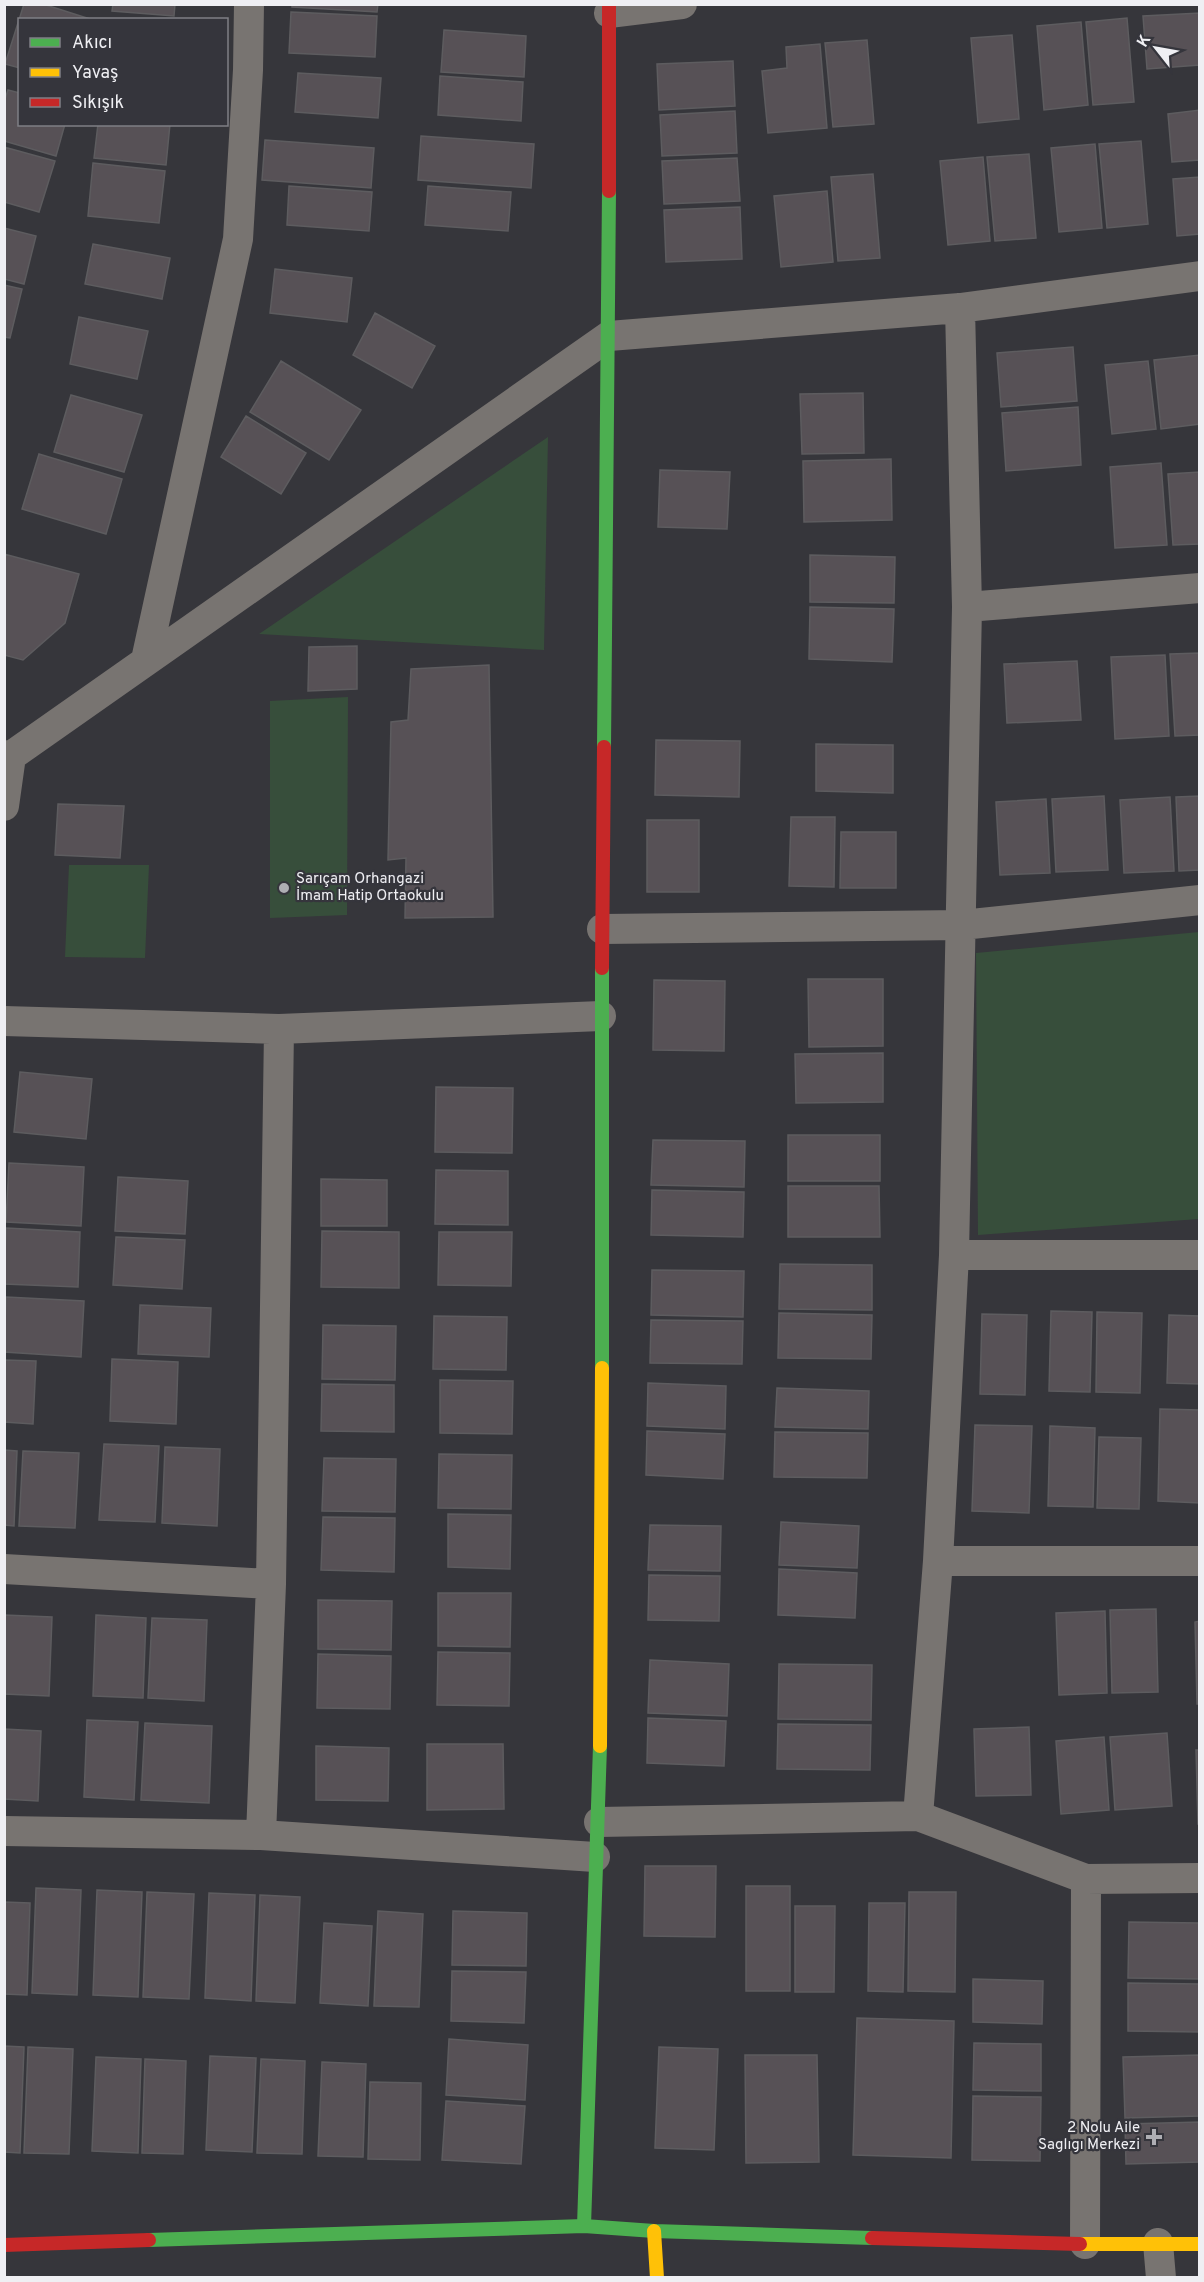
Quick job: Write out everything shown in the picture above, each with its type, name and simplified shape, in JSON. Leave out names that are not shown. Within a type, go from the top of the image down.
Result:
[{"type":"main road","points":[[584,2226],[595,1857],[599,1822],[602,1658],[601,1016],[609,336],[609,9]]},
{"type":"main road","points":[[4,2245],[584,2226],[654,2231],[1085,2244],[1200,2244]]},
{"type":"main road","points":[[654,2231],[657,2277]]},
{"type":"street","points":[[146,660],[238,239],[248,70],[249,4]]},
{"type":"street","points":[[609,9],[682,4]]},
{"type":"street","points":[[4,806],[8,755],[609,336],[960,308],[1200,276]]},
{"type":"street","points":[[918,1815],[938,1561],[954,1255],[967,607],[960,308]]},
{"type":"street","points":[[967,607],[1200,588]]},
{"type":"street","points":[[602,929],[962,925],[1200,900]]},
{"type":"street","points":[[4,1021],[279,1029],[601,1016]]},
{"type":"street","points":[[261,1835],[271,1584],[279,1029]]},
{"type":"street","points":[[954,1255],[1200,1255]]},
{"type":"street","points":[[938,1561],[1200,1561]]},
{"type":"street","points":[[4,1569],[271,1584]]},
{"type":"street","points":[[599,1822],[918,1815],[1086,1879],[1200,1878]]},
{"type":"street","points":[[4,1831],[261,1835],[595,1857]]},
{"type":"street","points":[[1085,2244],[1086,1879]]},
{"type":"street","points":[[1158,2243],[1161,2277]]},
{"type":"green space","points":[[548,437],[544,650],[259,634]]},
{"type":"green space","points":[[348,697],[347,915],[270,918],[270,701]]},
{"type":"green space","points":[[69,865],[149,865],[145,958],[65,957]]},
{"type":"green space","points":[[1199,932],[1199,1219],[978,1235],[976,953]]},
{"type":"building","points":[[24,4],[43,4],[87,18],[20,18]]},
{"type":"building","points":[[113,4],[175,4],[174,16],[112,11]]},
{"type":"building","points":[[292,4],[378,4],[377,12],[292,7]]},
{"type":"building","points":[[291,12],[377,16],[375,57],[289,53]]},
{"type":"building","points":[[1200,13],[1200,65],[1147,69],[1143,16]]},
{"type":"building","points":[[1127,18],[1134,102],[1093,105],[1086,22]]},
{"type":"building","points":[[1081,22],[1088,105],[1044,110],[1037,26]]},
{"type":"building","points":[[18,23],[18,67],[5,64]]},
{"type":"building","points":[[444,30],[526,36],[524,77],[441,72]]},
{"type":"building","points":[[1012,35],[1019,119],[978,123],[971,38]]},
{"type":"building","points":[[867,40],[874,124],[833,127],[825,43]]},
{"type":"building","points":[[820,44],[827,128],[768,133],[762,71],[787,68],[786,47]]},
{"type":"building","points":[[733,61],[735,106],[659,110],[657,64]]},
{"type":"building","points":[[298,73],[381,78],[378,118],[295,112]]},
{"type":"building","points":[[440,76],[523,82],[521,121],[438,115]]},
{"type":"building","points":[[8,90],[18,92],[18,126],[64,126],[56,156],[4,141],[4,102]]},
{"type":"building","points":[[1200,110],[1200,160],[1172,162],[1168,114]]},
{"type":"building","points":[[735,111],[737,153],[662,156],[660,115]]},
{"type":"building","points":[[98,126],[170,126],[166,165],[94,158]]},
{"type":"building","points":[[421,136],[534,144],[531,188],[418,180]]},
{"type":"building","points":[[265,140],[374,148],[371,188],[262,180]]},
{"type":"building","points":[[1141,141],[1148,224],[1107,228],[1099,144]]},
{"type":"building","points":[[1095,144],[1102,228],[1059,232],[1051,148]]},
{"type":"building","points":[[4,147],[55,161],[39,212],[4,202]]},
{"type":"building","points":[[1029,154],[1036,238],[995,241],[987,157]]},
{"type":"building","points":[[983,157],[990,241],[948,245],[940,161]]},
{"type":"building","points":[[737,158],[740,201],[664,204],[662,161]]},
{"type":"building","points":[[93,163],[165,171],[159,223],[88,216]]},
{"type":"building","points":[[873,174],[880,258],[838,261],[831,177]]},
{"type":"building","points":[[1200,177],[1200,234],[1177,236],[1173,179]]},
{"type":"building","points":[[289,186],[372,192],[369,231],[287,225]]},
{"type":"building","points":[[428,186],[511,192],[508,231],[425,225]]},
{"type":"building","points":[[827,191],[833,262],[781,267],[774,196]]},
{"type":"building","points":[[740,207],[742,259],[666,262],[664,210]]},
{"type":"building","points":[[4,228],[36,236],[24,284],[4,279]]},
{"type":"building","points":[[93,244],[170,258],[162,299],[85,284]]},
{"type":"building","points":[[275,269],[352,278],[347,322],[270,313]]},
{"type":"building","points":[[4,285],[22,289],[10,338],[4,337]]},
{"type":"building","points":[[375,313],[435,346],[412,388],[353,355]]},
{"type":"building","points":[[79,317],[148,331],[137,379],[70,364]]},
{"type":"building","points":[[1073,347],[1077,401],[1001,407],[997,353]]},
{"type":"building","points":[[1200,355],[1200,424],[1161,429],[1154,360]]},
{"type":"building","points":[[281,361],[361,410],[329,460],[250,412]]},
{"type":"building","points":[[1148,361],[1156,429],[1112,434],[1105,365]]},
{"type":"building","points":[[863,393],[864,453],[802,454],[800,394]]},
{"type":"building","points":[[71,395],[142,415],[124,472],[54,452]]},
{"type":"building","points":[[1078,407],[1081,465],[1006,471],[1002,413]]},
{"type":"building","points":[[246,416],[306,453],[281,494],[221,457]]},
{"type":"building","points":[[39,454],[122,479],[106,534],[22,509]]},
{"type":"building","points":[[891,459],[892,520],[804,522],[803,461]]},
{"type":"building","points":[[1161,463],[1167,545],[1115,548],[1110,467]]},
{"type":"building","points":[[660,470],[730,472],[727,529],[658,527]]},
{"type":"building","points":[[1200,472],[1200,544],[1173,545],[1168,474]]},
{"type":"building","points":[[4,554],[79,574],[65,623],[23,660],[4,655]]},
{"type":"building","points":[[810,555],[895,557],[894,603],[810,602]]},
{"type":"building","points":[[810,607],[894,609],[892,662],[809,659]]},
{"type":"building","points":[[357,646],[357,689],[308,691],[309,647]]},
{"type":"building","points":[[1200,653],[1200,735],[1175,736],[1170,654]]},
{"type":"building","points":[[1165,655],[1169,736],[1115,739],[1111,657]]},
{"type":"building","points":[[1077,661],[1081,720],[1007,723],[1004,664]]},
{"type":"building","points":[[489,665],[493,917],[405,918],[406,858],[388,860],[391,722],[408,720],[411,669]]},
{"type":"building","points":[[656,740],[740,741],[739,797],[655,795]]},
{"type":"building","points":[[816,744],[893,745],[893,793],[816,791]]},
{"type":"building","points":[[1104,796],[1108,870],[1056,872],[1052,799]]},
{"type":"building","points":[[1200,796],[1200,870],[1179,871],[1176,797]]},
{"type":"building","points":[[1170,797],[1174,871],[1124,873],[1120,800]]},
{"type":"building","points":[[1046,799],[1050,873],[1000,875],[996,802]]},
{"type":"building","points":[[58,804],[124,806],[120,858],[55,855]]},
{"type":"building","points":[[791,817],[835,817],[834,887],[789,886]]},
{"type":"building","points":[[647,820],[699,820],[699,892],[647,892]]},
{"type":"building","points":[[841,832],[896,832],[896,888],[840,888]]},
{"type":"building","points":[[808,979],[883,979],[883,1046],[809,1047]]},
{"type":"building","points":[[654,980],[725,981],[724,1051],[653,1050]]},
{"type":"building","points":[[883,1053],[883,1102],[796,1103],[795,1054]]},
{"type":"building","points":[[20,1072],[92,1079],[86,1139],[14,1132]]},
{"type":"building","points":[[436,1087],[513,1088],[512,1153],[435,1152]]},
{"type":"building","points":[[788,1135],[880,1135],[880,1181],[788,1181]]},
{"type":"building","points":[[653,1140],[745,1141],[744,1187],[651,1185]]},
{"type":"building","points":[[9,1163],[84,1167],[81,1226],[6,1222]]},
{"type":"building","points":[[436,1170],[508,1171],[508,1225],[435,1224]]},
{"type":"building","points":[[118,1177],[188,1181],[185,1234],[115,1231]]},
{"type":"building","points":[[321,1179],[387,1180],[387,1226],[321,1226]]},
{"type":"building","points":[[788,1186],[879,1186],[880,1237],[788,1237]]},
{"type":"building","points":[[652,1190],[744,1192],[743,1237],[651,1235]]},
{"type":"building","points":[[6,1228],[80,1232],[78,1287],[4,1284]]},
{"type":"building","points":[[322,1231],[399,1232],[399,1288],[321,1287]]},
{"type":"building","points":[[439,1232],[512,1232],[511,1286],[438,1285]]},
{"type":"building","points":[[116,1237],[185,1240],[182,1289],[113,1285]]},
{"type":"building","points":[[780,1264],[872,1265],[872,1310],[779,1309]]},
{"type":"building","points":[[652,1270],[744,1271],[743,1317],[651,1315]]},
{"type":"building","points":[[6,1297],[84,1301],[81,1357],[4,1352]]},
{"type":"building","points":[[140,1305],[211,1308],[209,1357],[138,1354]]},
{"type":"building","points":[[1051,1311],[1092,1312],[1090,1392],[1049,1391]]},
{"type":"building","points":[[1097,1312],[1142,1313],[1140,1393],[1096,1392]]},
{"type":"building","points":[[779,1313],[872,1315],[871,1359],[778,1358]]},
{"type":"building","points":[[982,1314],[1027,1315],[1025,1395],[980,1394]]},
{"type":"building","points":[[1169,1315],[1200,1316],[1200,1384],[1167,1383]]},
{"type":"building","points":[[434,1316],[507,1317],[506,1370],[433,1369]]},
{"type":"building","points":[[651,1320],[743,1321],[742,1364],[650,1363]]},
{"type":"building","points":[[323,1325],[396,1326],[395,1380],[322,1379]]},
{"type":"building","points":[[112,1359],[178,1362],[176,1424],[110,1421]]},
{"type":"building","points":[[4,1360],[36,1361],[33,1424],[4,1422]]},
{"type":"building","points":[[440,1380],[513,1381],[512,1434],[440,1433]]},
{"type":"building","points":[[648,1383],[726,1386],[725,1429],[647,1426]]},
{"type":"building","points":[[322,1384],[394,1385],[394,1432],[321,1431]]},
{"type":"building","points":[[777,1388],[869,1391],[868,1429],[775,1427]]},
{"type":"building","points":[[1160,1409],[1200,1410],[1200,1503],[1158,1501]]},
{"type":"building","points":[[975,1425],[1032,1426],[1029,1513],[972,1511]]},
{"type":"building","points":[[1050,1426],[1095,1428],[1093,1507],[1048,1506]]},
{"type":"building","points":[[647,1431],[725,1434],[723,1479],[646,1475]]},
{"type":"building","points":[[775,1432],[868,1433],[867,1478],[774,1477]]},
{"type":"building","points":[[1099,1437],[1141,1438],[1139,1509],[1097,1508]]},
{"type":"building","points":[[104,1444],[159,1446],[155,1522],[99,1520]]},
{"type":"building","points":[[165,1447],[220,1449],[217,1526],[162,1523]]},
{"type":"building","points":[[4,1450],[17,1451],[14,1526],[4,1525]]},
{"type":"building","points":[[23,1451],[79,1453],[75,1528],[19,1526]]},
{"type":"building","points":[[439,1454],[512,1455],[511,1509],[438,1508]]},
{"type":"building","points":[[324,1458],[396,1459],[395,1512],[322,1511]]},
{"type":"building","points":[[448,1514],[511,1515],[510,1569],[448,1567]]},
{"type":"building","points":[[323,1517],[395,1518],[394,1572],[321,1570]]},
{"type":"building","points":[[781,1522],[859,1526],[857,1568],[779,1565]]},
{"type":"building","points":[[650,1525],[721,1526],[720,1571],[648,1570]]},
{"type":"building","points":[[779,1569],[857,1573],[855,1618],[778,1615]]},
{"type":"building","points":[[649,1575],[720,1576],[719,1621],[648,1620]]},
{"type":"building","points":[[438,1593],[511,1593],[510,1647],[438,1646]]},
{"type":"building","points":[[318,1600],[392,1601],[391,1650],[318,1649]]},
{"type":"building","points":[[1156,1609],[1158,1692],[1112,1693],[1110,1610]]},
{"type":"building","points":[[1105,1611],[1107,1693],[1059,1695],[1056,1613]]},
{"type":"building","points":[[4,1615],[52,1617],[49,1696],[4,1694]]},
{"type":"building","points":[[96,1615],[146,1618],[143,1698],[93,1696]]},
{"type":"building","points":[[152,1618],[207,1620],[204,1701],[148,1698]]},
{"type":"building","points":[[1200,1621],[1200,1704],[1197,1704],[1195,1622]]},
{"type":"building","points":[[438,1652],[510,1653],[509,1706],[437,1705]]},
{"type":"building","points":[[318,1654],[391,1656],[390,1709],[317,1708]]},
{"type":"building","points":[[650,1660],[729,1664],[727,1716],[648,1713]]},
{"type":"building","points":[[779,1664],[872,1665],[871,1720],[778,1719]]},
{"type":"building","points":[[648,1718],[726,1721],[724,1766],[647,1763]]},
{"type":"building","points":[[87,1720],[138,1722],[134,1800],[84,1797]]},
{"type":"building","points":[[145,1723],[212,1726],[209,1803],[141,1800]]},
{"type":"building","points":[[778,1724],[871,1725],[870,1770],[777,1769]]},
{"type":"building","points":[[1029,1727],[1031,1795],[976,1796],[974,1729]]},
{"type":"building","points":[[4,1729],[41,1731],[38,1801],[4,1799]]},
{"type":"building","points":[[1167,1733],[1172,1806],[1115,1810],[1110,1737]]},
{"type":"building","points":[[1104,1737],[1109,1810],[1061,1814],[1056,1741]]},
{"type":"building","points":[[427,1744],[503,1744],[504,1809],[427,1810]]},
{"type":"building","points":[[316,1746],[389,1748],[388,1801],[316,1800]]},
{"type":"building","points":[[1196,1750],[1200,1750],[1200,1824],[1198,1824]]},
{"type":"building","points":[[645,1866],[716,1866],[715,1937],[644,1936]]},
{"type":"building","points":[[746,1886],[790,1886],[790,1991],[746,1991]]},
{"type":"building","points":[[36,1888],[81,1890],[77,1995],[32,1993]]},
{"type":"building","points":[[97,1890],[142,1892],[138,1997],[93,1995]]},
{"type":"building","points":[[147,1892],[194,1894],[189,1999],[143,1997]]},
{"type":"building","points":[[909,1892],[956,1892],[955,1992],[908,1991]]},
{"type":"building","points":[[209,1893],[255,1895],[251,2001],[205,1998]]},
{"type":"building","points":[[260,1895],[300,1897],[295,2003],[256,2001]]},
{"type":"building","points":[[4,1902],[30,1903],[27,1995],[4,1994]]},
{"type":"building","points":[[869,1903],[905,1903],[903,1992],[868,1991]]},
{"type":"building","points":[[795,1906],[835,1906],[834,1992],[795,1992]]},
{"type":"building","points":[[378,1911],[423,1914],[419,2007],[374,2006]]},
{"type":"building","points":[[453,1911],[527,1913],[526,1966],[452,1965]]},
{"type":"building","points":[[1129,1922],[1200,1923],[1200,1979],[1128,1978]]},
{"type":"building","points":[[324,1923],[372,1926],[368,2006],[320,2003]]},
{"type":"building","points":[[452,1971],[526,1972],[524,2023],[451,2021]]},
{"type":"building","points":[[973,1979],[1043,1981],[1042,2024],[973,2022]]},
{"type":"building","points":[[1128,1983],[1200,1984],[1200,2032],[1128,2031]]},
{"type":"building","points":[[857,2018],[954,2021],[951,2158],[853,2155]]},
{"type":"building","points":[[449,2039],[528,2045],[525,2100],[446,2095]]},
{"type":"building","points":[[974,2043],[1041,2044],[1041,2091],[973,2090]]},
{"type":"building","points":[[4,2046],[24,2047],[20,2153],[4,2152]]},
{"type":"building","points":[[28,2047],[73,2049],[69,2154],[24,2153]]},
{"type":"building","points":[[659,2047],[718,2049],[714,2150],[655,2148]]},
{"type":"building","points":[[745,2055],[817,2055],[819,2162],[746,2163]]},
{"type":"building","points":[[1200,2055],[1200,2116],[1125,2118],[1123,2057]]},
{"type":"building","points":[[210,2056],[256,2058],[252,2152],[206,2150]]},
{"type":"building","points":[[96,2057],[141,2059],[138,2153],[92,2151]]},
{"type":"building","points":[[145,2059],[186,2061],[183,2154],[142,2153]]},
{"type":"building","points":[[261,2059],[305,2061],[302,2154],[257,2153]]},
{"type":"building","points":[[322,2062],[366,2064],[363,2157],[318,2156]]},
{"type":"building","points":[[370,2082],[421,2083],[420,2160],[368,2159]]},
{"type":"building","points":[[973,2096],[1041,2097],[1040,2161],[972,2160]]},
{"type":"building","points":[[446,2101],[525,2106],[521,2164],[442,2160]]},
{"type":"building","points":[[1200,2122],[1200,2162],[1126,2164],[1125,2124]]},
{"type":"traffic: fast","points":[[604,747],[609,191]]},
{"type":"traffic: fast","points":[[602,968],[602,1368]]},
{"type":"traffic: fast","points":[[584,2226],[600,1746]]},
{"type":"traffic: fast","points":[[149,2240],[584,2226],[654,2231],[872,2238]]},
{"type":"traffic: slow","points":[[600,1746],[602,1368]]},
{"type":"traffic: slow","points":[[654,2231],[657,2278]]},
{"type":"traffic: slow","points":[[1080,2244],[1200,2244]]},
{"type":"traffic: jam","points":[[609,4],[609,191]]},
{"type":"traffic: jam","points":[[602,968],[604,747]]},
{"type":"traffic: jam","points":[[872,2238],[1080,2244]]},
{"type":"traffic: jam","points":[[4,2245],[149,2240]]},
{"type":"place","name":"Sarıçam Orhangazi İmam Hatip Ortaokulu","points":[[284,888]]},
{"type":"place","name":"2 Nolu Aile Saglıgı Merkezi","points":[[1154,2137]]}]
